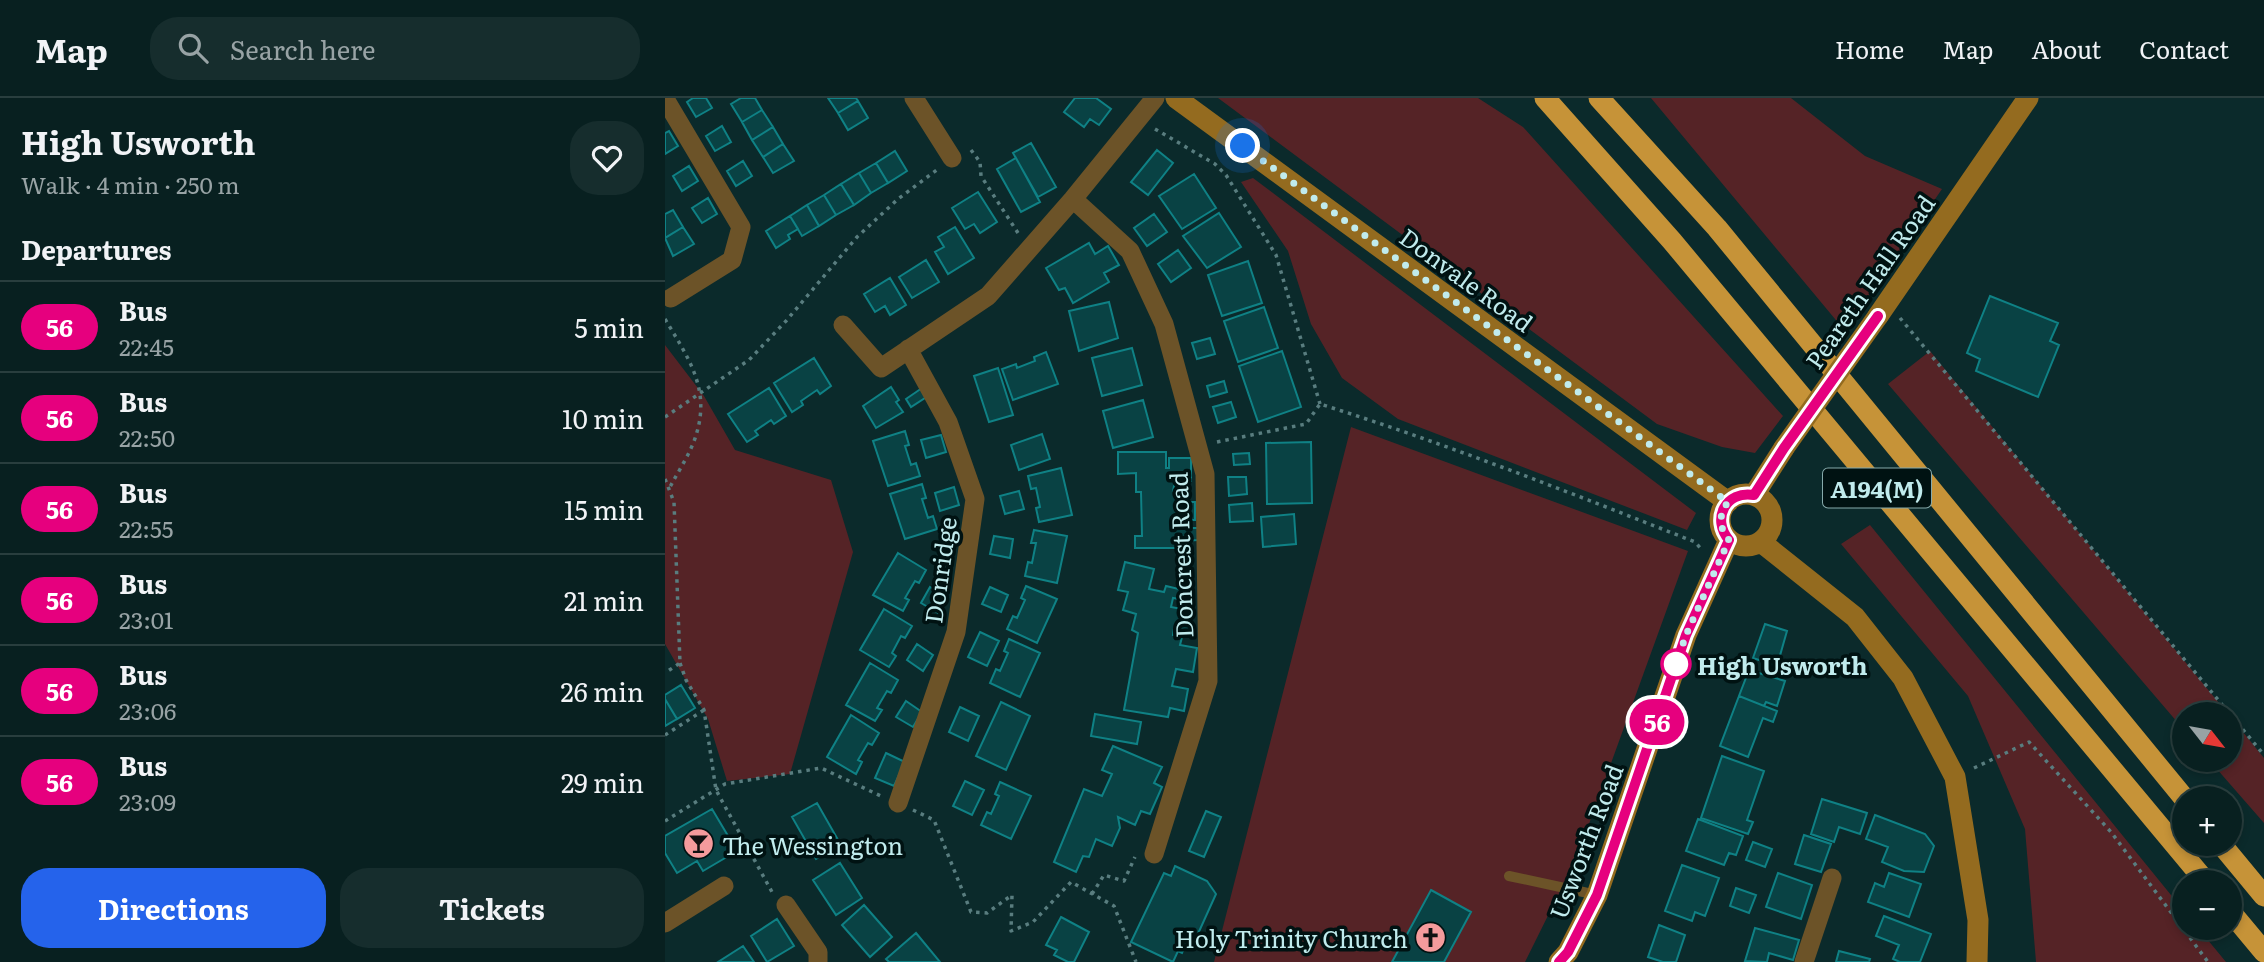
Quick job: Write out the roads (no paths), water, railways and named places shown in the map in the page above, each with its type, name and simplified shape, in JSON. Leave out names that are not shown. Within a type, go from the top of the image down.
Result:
[{"type":"highway","name":"A194(M)","points":[[1545,98],[1672,241],[2196,870]]},
{"type":"highway","name":"A194(M)","points":[[1599,98],[1717,228],[2174,786]]},
{"type":"highway","points":[[2231,856],[2264,896]]},
{"type":"highway","points":[[2242,926],[2264,952]]},
{"type":"street","points":[[914,98],[952,158]]},
{"type":"street","points":[[843,325],[881,368],[988,296],[1073,199],[1155,98]]},
{"type":"street","name":"Donvale Road","points":[[1176,98],[1728,502]]},
{"type":"street","name":"Peareth Hall Road","points":[[1754,495],[2028,98]]},
{"type":"street","points":[[665,99],[741,227],[732,260],[671,298]]},
{"type":"street","name":"Doncrest Road","points":[[1073,199],[1130,251],[1164,324],[1205,474],[1208,681],[1154,854]]},
{"type":"street","name":"Donridge","points":[[898,803],[956,632],[975,499],[948,422],[908,349]]},
{"type":"street","points":[[1740,495],[1754,495],[1768,505],[1773,521],[1767,536],[1761,542],[1748,546],[1729,540],[1721,526],[1723,509],[1728,502],[1740,495]]},
{"type":"street","name":"Usworth Road","points":[[1559,962],[1568,952],[1597,895],[1686,635],[1729,540]]},
{"type":"street","points":[[1761,542],[1855,617],[1903,678],[1955,777],[1978,920],[1977,962]]},
{"type":"street","points":[[1804,962],[1832,878]]},
{"type":"street","points":[[665,923],[724,886]]},
{"type":"street","points":[[786,905],[818,952],[818,962]]},
{"type":"lane","points":[[1509,876],[1597,895]]},
{"type":"place","name":"High Usworth","points":[[1676,664]]},
{"type":"place","name":"The Wessington","points":[[699,844]]},
{"type":"place","name":"Holy Trinity Church","points":[[1431,937]]}]
